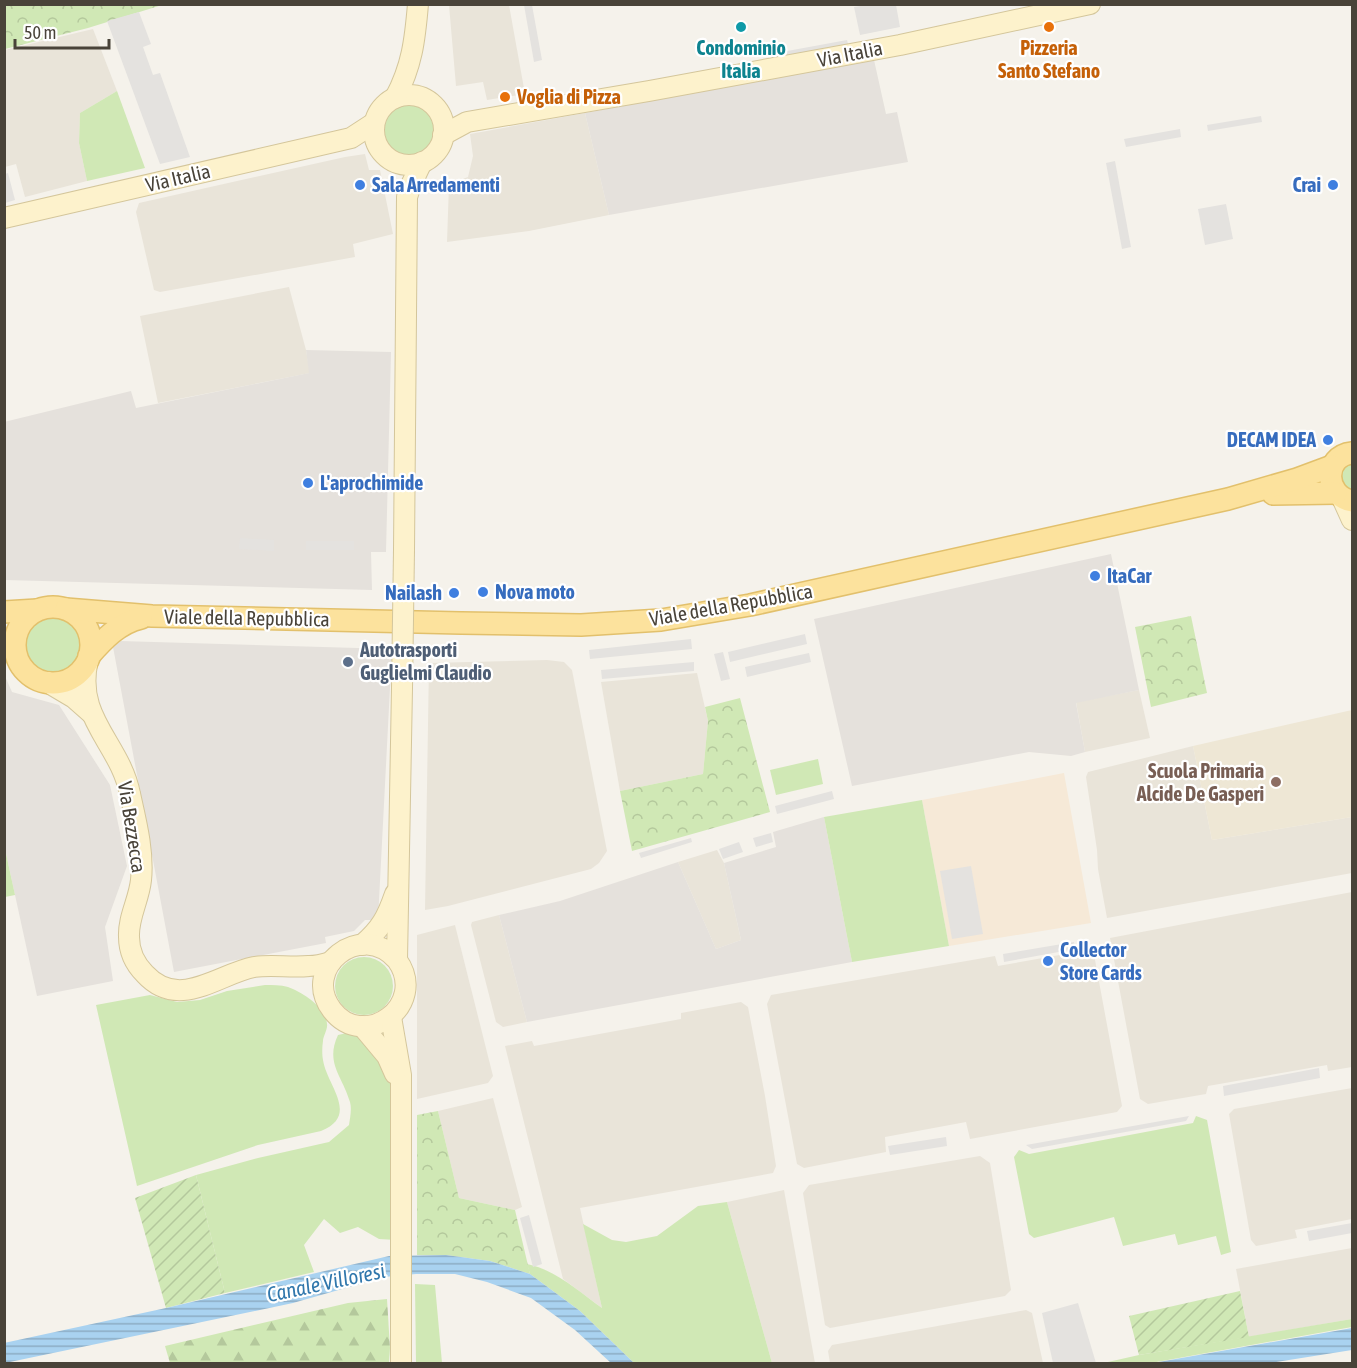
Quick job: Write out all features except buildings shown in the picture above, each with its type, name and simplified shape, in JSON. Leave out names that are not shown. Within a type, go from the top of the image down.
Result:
[{"type":"main road","points":[[418,4],[414,48],[426,100]]},
{"type":"main road","name":"Via Italia","points":[[407,197],[422,162],[436,152],[443,135],[467,122],[900,45],[1090,4]]},
{"type":"main road","name":"Via Italia","points":[[351,138],[374,123],[382,107],[395,98],[406,77],[414,48]]},
{"type":"main road","points":[[395,98],[414,95],[426,100]]},
{"type":"main road","name":"Via Italia","points":[[426,100],[440,114],[467,122]]},
{"type":"main road","points":[[440,114],[443,135]]},
{"type":"main road","points":[[374,123],[374,138],[377,145],[392,161],[407,197],[397,960]]},
{"type":"main road","name":"Via Italia","points":[[4,218],[351,138],[369,140],[377,145]]},
{"type":"main road","points":[[392,161],[412,165],[422,162]]},
{"type":"main road","name":"Viale della Repubblica","points":[[66,609],[153,616],[581,625],[661,620],[750,605],[1228,499],[1297,479],[1332,466],[1341,456],[1353,453]]},
{"type":"main road","points":[[1332,466],[1330,480],[1344,497],[1353,520]]},
{"type":"main road","name":"Viale della Repubblica","points":[[1228,499],[1278,494],[1344,497]]},
{"type":"main road","points":[[4,612],[56,607],[66,609],[78,616],[87,629],[91,644],[89,658],[79,673],[57,682],[47,682],[30,675],[4,642]]},
{"type":"main road","points":[[18,659],[15,650],[18,631],[29,616],[37,610]]},
{"type":"main road","name":"Viale della Repubblica","points":[[89,658],[119,627],[135,619],[153,616]]},
{"type":"main road","name":"Via Bezzecca","points":[[89,658],[85,689],[91,713],[123,771],[130,792],[141,876],[131,917],[129,941],[131,952],[139,968],[158,984],[173,989],[188,990],[198,989],[254,967],[308,967],[331,962]]},
{"type":"main road","name":"Via Bezzecca","points":[[47,682],[74,698],[91,713]]},
{"type":"main road","points":[[362,945],[380,928],[388,913],[395,893],[400,862]]},
{"type":"main road","points":[[362,945],[374,945],[397,960],[403,972],[405,990],[400,1007],[391,1017],[374,1025],[362,1026],[350,1024],[332,1010],[325,994],[324,981],[331,962],[345,950],[362,945]]},
{"type":"main road","points":[[286,967],[308,980],[325,994]]},
{"type":"main road","points":[[391,1017],[401,1075],[401,1364]]},
{"type":"main road","points":[[362,1026],[387,1056],[401,1093]]},
{"type":"shaded area","points":[[449,5],[509,5],[525,94],[487,100],[483,82],[456,86]]},
{"type":"shaded area","points":[[524,5],[532,5],[542,60],[534,62]]},
{"type":"shaded area","points":[[896,5],[900,27],[860,35],[854,7]]},
{"type":"shaded area","points":[[139,12],[151,44],[143,47],[153,75],[160,73],[190,157],[160,164],[107,21]]},
{"type":"shaded area","points":[[93,29],[117,91],[80,113],[79,143],[87,181],[25,197],[16,164],[5,167],[5,50]]},
{"type":"shaded area","points":[[847,40],[849,48],[773,62],[771,54]]},
{"type":"shaded area","points":[[874,60],[886,114],[897,112],[908,162],[609,215],[585,113]]},
{"type":"shaded area","points":[[585,113],[609,215],[529,231],[447,242],[449,184],[468,177],[473,156],[470,134]]},
{"type":"shaded area","points":[[1261,116],[1262,122],[1208,131],[1207,125]]},
{"type":"shaded area","points":[[1180,129],[1181,137],[1126,147],[1124,139]]},
{"type":"shaded area","points":[[365,154],[369,170],[380,170],[393,234],[353,244],[355,257],[160,292],[154,290],[136,212],[139,203]]},
{"type":"shaded area","points":[[1115,161],[1131,247],[1122,249],[1106,163]]},
{"type":"shaded area","points":[[8,173],[15,200],[5,203],[5,174]]},
{"type":"shaded area","points":[[1226,204],[1233,239],[1205,245],[1198,209]]},
{"type":"shaded area","points":[[289,287],[310,373],[158,403],[140,316]]},
{"type":"shaded area","points":[[306,350],[391,352],[386,552],[371,552],[372,590],[5,580],[4,422],[131,391],[136,408],[309,373]]},
{"type":"shaded area","points":[[240,538],[274,540],[274,551],[239,549]]},
{"type":"shaded area","points":[[306,541],[354,541],[354,550],[306,550]]},
{"type":"shaded area","points":[[1111,554],[1139,690],[1076,703],[1085,752],[1071,756],[1029,752],[852,786],[814,619]]},
{"type":"shaded area","points":[[805,634],[807,644],[730,662],[728,652]]},
{"type":"shaded area","points":[[691,639],[692,649],[590,659],[589,650]]},
{"type":"shaded area","points":[[120,641],[392,649],[378,920],[365,920],[354,931],[325,937],[326,943],[174,972],[113,647]]},
{"type":"shaded area","points":[[723,652],[730,679],[721,681],[714,654]]},
{"type":"shaded area","points":[[809,653],[811,662],[747,677],[745,667]]},
{"type":"shaded area","points":[[547,660],[564,662],[572,670],[607,851],[599,863],[591,869],[425,910],[429,663]]},
{"type":"shaded area","points":[[694,662],[694,671],[602,679],[601,670]]},
{"type":"shaded area","points":[[697,673],[708,721],[703,774],[620,791],[601,682]]},
{"type":"shaded area","points":[[4,674],[12,692],[59,705],[110,785],[127,866],[105,927],[113,981],[37,996],[5,849]]},
{"type":"shaded area","points":[[1139,690],[1150,738],[1085,752],[1076,702]]},
{"type":"shaded area","name":"Scuola Primaria Alcide De Gasperi","points":[[1352,710],[1352,817],[1212,840],[1193,746]]},
{"type":"shaded area","points":[[1193,746],[1212,840],[1352,817],[1352,873],[1107,918],[1086,777],[1088,772]]},
{"type":"shaded area","points":[[1064,773],[1091,923],[949,946],[922,800]]},
{"type":"shaded area","points":[[832,791],[834,799],[777,814],[775,806]]},
{"type":"shaded area","points":[[824,817],[852,962],[527,1022],[499,915],[560,901],[678,862],[716,949],[741,940],[724,863],[776,847],[773,832]]},
{"type":"shaded area","points":[[771,833],[773,842],[756,847],[753,838]]},
{"type":"shaded area","points":[[691,838],[692,842],[641,858],[639,853]]},
{"type":"shaded area","points":[[739,842],[743,852],[723,859],[719,849]]},
{"type":"shaded area","points":[[717,850],[724,863],[741,940],[716,949],[678,862]]},
{"type":"shaded area","points":[[971,866],[983,934],[952,939],[940,871]]},
{"type":"shaded area","points":[[1352,892],[1352,1067],[1328,1071],[1327,1065],[1208,1086],[1206,1094],[1148,1104],[1140,1099],[1110,938]]},
{"type":"shaded area","points":[[499,915],[527,1022],[503,1027],[496,1022],[471,925],[472,922]]},
{"type":"shaded area","points":[[455,925],[493,1076],[488,1083],[417,1099],[417,935]]},
{"type":"shaded area","points":[[1074,942],[1075,949],[1004,962],[1003,954]]},
{"type":"shaded area","points":[[1093,949],[1122,1106],[1117,1112],[970,1139],[966,1122],[885,1137],[886,1152],[804,1168],[797,1164],[767,1004],[771,995],[995,956],[998,966]]},
{"type":"shaded area","points":[[741,1002],[748,1007],[765,1096],[776,1166],[773,1173],[580,1208],[602,1308],[563,1279],[505,1046],[532,1041],[534,1046],[681,1019],[681,1013]]},
{"type":"shaded area","points":[[1319,1068],[1320,1078],[1224,1096],[1223,1086]]},
{"type":"shaded area","points":[[1352,1088],[1352,1219],[1295,1230],[1297,1238],[1256,1246],[1251,1240],[1229,1114],[1234,1109]]},
{"type":"shaded area","points":[[493,1098],[522,1207],[515,1210],[459,1198],[438,1111]]},
{"type":"shaded area","points":[[1189,1116],[1186,1121],[1032,1149],[1026,1145]]},
{"type":"shaded area","points":[[946,1137],[947,1146],[890,1155],[888,1146]]},
{"type":"shaded area","points":[[980,1156],[990,1163],[1011,1290],[1005,1296],[830,1328],[825,1325],[803,1193],[809,1185]]},
{"type":"shaded area","points":[[784,1190],[815,1363],[772,1363],[727,1202]]},
{"type":"shaded area","points":[[529,1215],[542,1264],[533,1267],[520,1218]]},
{"type":"shaded area","points":[[1352,1223],[1352,1233],[1309,1241],[1307,1231]]},
{"type":"shaded area","points":[[1352,1248],[1352,1319],[1249,1337],[1236,1269]]},
{"type":"shaded area","points":[[1078,1303],[1096,1363],[1053,1363],[1042,1313]]},
{"type":"shaded area","points":[[1026,1310],[1032,1313],[1043,1363],[830,1363],[828,1351],[832,1345]]},
{"type":"green space","points":[[5,5],[162,5],[88,28],[5,49]]},
{"type":"green space","points":[[117,91],[145,168],[87,181],[79,143],[80,113]]},
{"type":"green space","points":[[403,103],[413,103],[427,110],[434,129],[427,148],[413,155],[403,155],[393,151],[386,144],[382,134],[382,124],[386,114],[393,107]]},
{"type":"green space","points":[[1352,461],[1352,490],[1342,484],[1340,471]]},
{"type":"green space","points":[[47,616],[59,616],[74,624],[82,639],[82,651],[74,666],[59,674],[47,674],[32,666],[24,651],[24,639],[32,624]]},
{"type":"green space","points":[[1191,616],[1207,693],[1151,707],[1135,627]]},
{"type":"green space","points":[[740,698],[770,812],[632,851],[620,791],[703,774],[708,721],[705,707]]},
{"type":"green space","points":[[818,759],[823,784],[776,795],[770,770]]},
{"type":"green space","points":[[922,800],[949,946],[852,962],[824,817]]},
{"type":"green space","points":[[5,849],[15,895],[4,897]]},
{"type":"green space","points":[[364,957],[375,959],[385,965],[391,975],[393,986],[391,997],[385,1007],[375,1013],[364,1015],[353,1013],[343,1007],[337,997],[335,986],[337,975],[343,965],[353,959]]},
{"type":"green space","points":[[265,985],[294,989],[318,1006],[326,1018],[323,1058],[338,1099],[340,1108],[338,1117],[321,1131],[258,1145],[137,1186],[96,1005],[150,995],[177,1002],[200,1000],[227,991]]},
{"type":"green space","points":[[347,1033],[363,1038],[391,1075],[396,1240],[379,1239],[358,1227],[340,1233],[324,1219],[304,1245],[314,1272],[225,1293],[196,1175],[329,1142],[349,1125],[350,1102],[336,1069],[333,1053],[338,1035]]},
{"type":"green space","points":[[438,1111],[459,1198],[515,1210],[530,1274],[490,1261],[446,1255],[417,1255],[417,1115]]},
{"type":"green space","points":[[1196,1116],[1207,1120],[1231,1252],[1221,1255],[1216,1236],[1178,1245],[1175,1234],[1123,1246],[1114,1217],[1034,1238],[1029,1234],[1014,1157],[1019,1150],[1029,1154],[1193,1123]]},
{"type":"green space","points":[[196,1175],[225,1293],[166,1308],[135,1198]]},
{"type":"green space","points":[[727,1202],[772,1363],[634,1363],[580,1311],[530,1274],[527,1264],[557,1276],[602,1308],[583,1224],[612,1240],[626,1242],[657,1236],[698,1206]]},
{"type":"green space","points":[[415,1284],[435,1285],[442,1363],[416,1363]]},
{"type":"green space","points":[[1240,1291],[1249,1337],[1139,1355],[1129,1316]]},
{"type":"green space","points":[[387,1299],[389,1363],[170,1363],[165,1346],[348,1303]]},
{"type":"green space","points":[[1352,1319],[1352,1327],[1151,1363],[1099,1364],[1139,1355]]},
{"type":"water","name":"Canale Villoresi","points":[[446,1255],[490,1261],[530,1274],[580,1311],[634,1363],[611,1363],[575,1330],[531,1298],[487,1282],[455,1274],[416,1274],[384,1277],[293,1303],[5,1363],[4,1343],[389,1256]]},
{"type":"water","points":[[1352,1328],[1352,1350],[1270,1363],[1153,1363]]},
{"type":"place","name":"Condominio Italia","points":[[741,27]]},
{"type":"place","name":"Pizzeria Santo Stefano","points":[[1049,27]]},
{"type":"place","name":"Voglia di Pizza","points":[[505,97]]},
{"type":"place","name":"Sala Arredamenti","points":[[360,185]]},
{"type":"place","name":"Crai","points":[[1333,185]]},
{"type":"place","name":"DECAM IDEA","points":[[1328,440]]},
{"type":"place","name":"L'aprochimide","points":[[308,483]]},
{"type":"place","name":"ItaCar","points":[[1095,576]]},
{"type":"place","name":"Nova moto","points":[[483,592]]},
{"type":"place","name":"Nailash","points":[[454,593]]},
{"type":"place","name":"Autotrasporti Guglielmi Claudio","points":[[348,662]]},
{"type":"place","name":"Scuola Primaria Alcide De Gasperi","points":[[1276,782]]},
{"type":"place","name":"Collector Store Cards","points":[[1048,961]]}]
